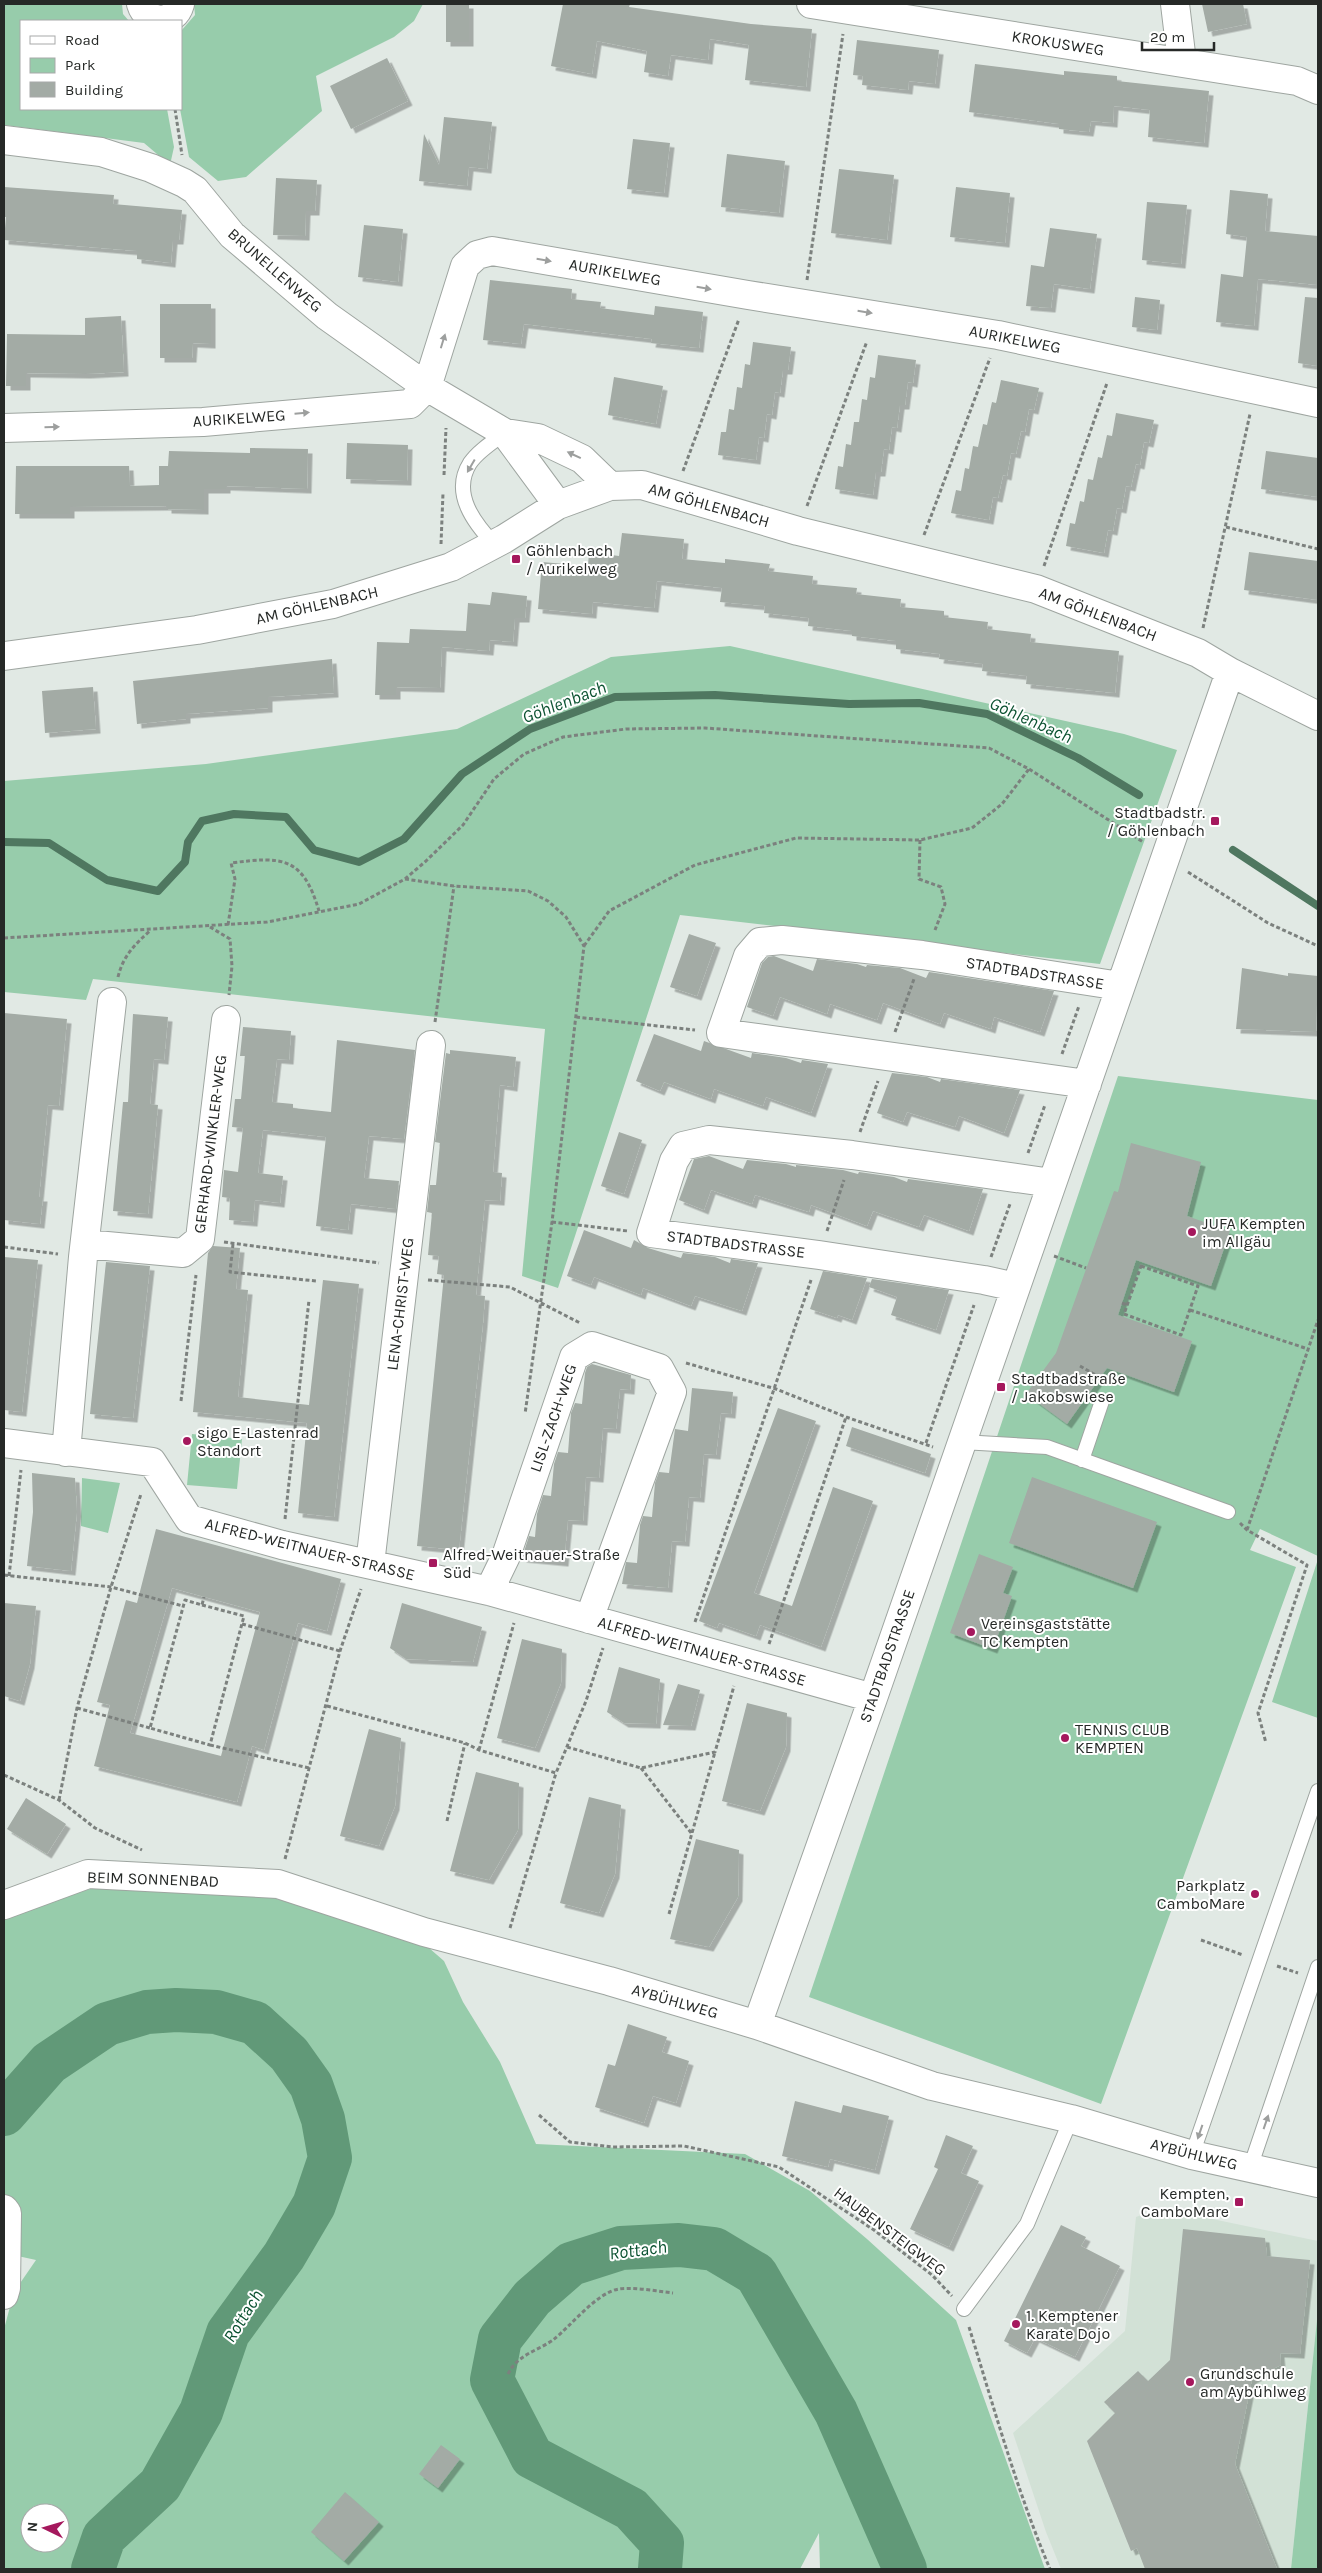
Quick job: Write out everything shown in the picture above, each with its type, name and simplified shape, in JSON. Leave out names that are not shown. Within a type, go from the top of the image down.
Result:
[{"type":"street","points":[[141,4],[143,11],[151,18],[158,20]]},
{"type":"street","points":[[164,20],[171,18],[178,10],[180,4]]},
{"type":"street","name":"KROKUSWEG","points":[[811,4],[1298,81],[1311,88]]},
{"type":"street","points":[[1174,4],[1182,62]]},
{"type":"street","name":"BRUNELLENWEG","points":[[4,140],[101,152],[151,168],[184,183],[195,190],[232,235],[328,316],[427,387],[505,433],[538,438],[582,458],[610,486]]},
{"type":"street","name":"AURIKELWEG","points":[[4,428],[203,422],[410,404],[427,387],[466,266],[477,255],[492,250],[748,295],[877,314],[998,335],[1116,359],[1254,391],[1318,403]]},
{"type":"street","name":"BRUNELLENWEG","points":[[505,433],[558,505]]},
{"type":"street","name":"AM GÖHLENBACH","points":[[4,656],[197,630],[333,604],[426,577],[451,567],[495,545],[558,505],[610,486],[642,485],[798,531],[1036,589],[1198,653],[1230,672],[1318,716]]},
{"type":"street","name":"STADTBADSTRASSE","points":[[757,2025],[873,1698],[1230,672]]},
{"type":"street","name":"STADTBADSTRASSE","points":[[721,1033],[748,956],[760,942],[782,940],[922,955],[1120,986]]},
{"type":"street","points":[[66,1452],[84,1250],[112,1002]]},
{"type":"street","name":"GERHARD-WINKLER-WEG","points":[[84,1250],[184,1253],[200,1239],[226,1020]]},
{"type":"street","points":[[721,1033],[1087,1084]]},
{"type":"street","name":"LENA-CHRIST-WEG","points":[[370,1564],[431,1044]]},
{"type":"street","name":"STADTBADSTRASSE","points":[[1016,1287],[984,1280],[819,1255],[651,1234],[674,1161],[683,1146],[709,1140],[852,1155],[1052,1183]]},
{"type":"street","name":"LISL-ZACH-WEG","points":[[489,1591],[506,1556],[574,1357],[592,1346],[659,1368],[672,1392],[600,1622]]},
{"type":"street","points":[[14,1444],[152,1462]]},
{"type":"street","name":"ALFRED-WEITNAUER-STRASSE","points":[[152,1462],[188,1519],[282,1544],[489,1591],[873,1698]]},
{"type":"street","name":"BEIM SONNENBAD","points":[[4,1906],[88,1874],[278,1884]]},
{"type":"street","name":"AYBÜHLWEG","points":[[278,1884],[424,1932],[757,2025],[932,2086],[1071,2119],[1192,2155],[1318,2182]]},
{"type":"street","points":[[4,2209],[7,2213],[6,2288],[4,2295]]},
{"type":"lane","points":[[495,545],[468,512],[464,497],[464,479],[470,463],[505,433]]},
{"type":"lane","points":[[1082,1460],[1102,1401]]},
{"type":"lane","points":[[959,1449],[1047,1447],[1228,1512]]},
{"type":"lane","points":[[1192,2155],[1318,1792]]},
{"type":"lane","points":[[1250,2168],[1318,1967]]},
{"type":"lane","points":[[964,2309],[1027,2224],[1071,2119]]},
{"type":"path","points":[[804,303],[847,9]]},
{"type":"path","points":[[175,110],[184,183]]},
{"type":"path","points":[[674,493],[748,295]]},
{"type":"path","points":[[798,531],[877,314]]},
{"type":"path","points":[[915,559],[998,335]]},
{"type":"path","points":[[1036,589],[1116,359]]},
{"type":"path","points":[[1198,653],[1254,391]]},
{"type":"path","points":[[1226,527],[1318,549]]},
{"type":"path","points":[[4,938],[267,922],[359,904],[404,879],[463,825],[494,779],[524,754],[563,737],[626,729],[705,728],[989,748],[1029,769],[1268,923],[1318,946]]},
{"type":"path","points":[[524,1419],[552,1222],[584,946],[609,911],[695,865],[796,838],[920,840],[972,828],[1002,804],[1029,769]]},
{"type":"path","points":[[687,1646],[776,1389],[852,1155],[922,955],[936,929],[945,904],[941,887],[919,879],[920,840]]},
{"type":"path","points":[[228,925],[235,880],[231,863],[277,859],[296,867],[312,888],[319,911]]},
{"type":"path","points":[[404,879],[454,886],[528,891],[548,901],[566,917],[584,946]]},
{"type":"path","points":[[431,1044],[454,886]]},
{"type":"path","points":[[209,926],[230,939],[232,966],[226,1020]]},
{"type":"path","points":[[112,1002],[121,966],[133,946],[153,929]]},
{"type":"path","points":[[926,1443],[1088,981]]},
{"type":"path","points":[[576,1017],[721,1033]]},
{"type":"path","points":[[552,1222],[651,1234]]},
{"type":"path","points":[[200,1239],[510,1287],[584,1325]]},
{"type":"path","points":[[233,1244],[230,1272],[316,1281]]},
{"type":"path","points":[[4,1247],[84,1250]]},
{"type":"path","points":[[1029,1248],[1086,1268]]},
{"type":"path","points":[[1141,1266],[1198,1286],[1181,1334],[1124,1314],[1127,1305],[1141,1266]]},
{"type":"path","points":[[1133,1269],[1139,1271]]},
{"type":"path","points":[[181,1401],[197,1270]]},
{"type":"path","points":[[282,1544],[309,1300]]},
{"type":"path","points":[[1122,1303],[1127,1305]]},
{"type":"path","points":[[1190,1310],[1308,1349]]},
{"type":"path","points":[[1247,1530],[1318,1320]]},
{"type":"path","points":[[682,1361],[776,1389],[846,1417],[926,1443],[959,1449]]},
{"type":"path","points":[[1080,1366],[1108,1382],[1102,1401]]},
{"type":"path","points":[[669,1914],[715,1752],[846,1417]]},
{"type":"path","points":[[9,1576],[14,1444]]},
{"type":"path","points":[[59,1800],[77,1708],[111,1588],[152,1462]]},
{"type":"path","points":[[1228,1512],[1247,1530],[1308,1564],[1258,1713],[1266,1743]]},
{"type":"path","points":[[278,1884],[308,1768],[327,1706],[340,1651],[370,1564]]},
{"type":"path","points":[[4,1575],[111,1588],[183,1606]]},
{"type":"path","points":[[202,1605],[204,1597]]},
{"type":"path","points":[[150,1728],[185,1600],[244,1616],[210,1744]]},
{"type":"path","points":[[479,1750],[521,1600]]},
{"type":"path","points":[[503,1953],[556,1773],[586,1701],[600,1622]]},
{"type":"path","points":[[242,1624],[340,1651]]},
{"type":"path","points":[[327,1706],[465,1743],[479,1750],[556,1773]]},
{"type":"path","points":[[77,1708],[308,1768]]},
{"type":"path","points":[[446,1821],[465,1743]]},
{"type":"path","points":[[567,1747],[641,1768],[715,1752]]},
{"type":"path","points":[[641,1768],[692,1834]]},
{"type":"path","points":[[4,1775],[59,1800],[95,1828],[151,1855]]},
{"type":"path","name":"HAUBENSTEIGWEG","points":[[539,2115],[570,2142],[613,2147],[684,2146],[779,2167],[874,2230],[925,2269],[964,2309],[1036,2536],[1050,2569]]},
{"type":"path","points":[[508,2374],[511,2367],[530,2351],[552,2340],[588,2306],[617,2289],[672,2294]]},
{"type":"shaded area","name":"Grundschule am Aybühlweg","points":[[1160,2208],[1318,2241],[1318,2310],[1291,2569],[1061,2569],[1046,2532],[1013,2433],[1125,2331],[1136,2217]]},
{"type":"green space","points":[[4,4],[122,4],[123,14],[128,20],[20,20],[20,110],[167,110],[174,147],[170,165],[144,143],[4,125]]},
{"type":"green space","points":[[194,4],[423,4],[414,21],[394,37],[316,76],[322,111],[246,177],[218,181],[189,157],[180,110],[182,110],[182,30],[195,15]]},
{"type":"green space","points":[[730,646],[1124,734],[1177,750],[1100,964],[680,915],[558,1288],[522,1276],[545,1029],[93,979],[86,1000],[4,992],[4,781],[206,764],[457,729],[611,657]]},
{"type":"green space","points":[[1118,1076],[1318,1100],[1318,1556],[1260,1529],[1250,1550],[1296,1567],[1101,2104],[809,1997]]},
{"type":"green space","points":[[192,1434],[242,1439],[237,1489],[187,1485]]},
{"type":"green space","points":[[82,1478],[120,1483],[108,1533],[81,1526]]},
{"type":"green space","points":[[1318,1559],[1318,1718],[1272,1702]]},
{"type":"green space","points":[[100,1886],[270,1897],[421,1941],[444,1961],[463,2002],[500,2062],[536,2144],[745,2154],[810,2191],[867,2239],[956,2320],[1045,2569],[820,2569],[819,2533],[800,2569],[4,2569],[4,2329],[14,2292],[36,2260],[4,2253],[4,1915]]},
{"type":"green space","points":[[1318,2310],[1318,2569],[1291,2569]]},
{"type":"building","points":[[446,4],[469,4],[469,42],[446,42]]},
{"type":"building","points":[[563,4],[630,4],[629,7],[751,24],[812,29],[806,87],[745,80],[749,45],[710,39],[708,60],[671,55],[668,76],[644,72],[647,51],[597,41],[592,74],[551,66]]},
{"type":"building","points":[[1202,4],[1243,4],[1247,24],[1208,32]]},
{"type":"building","points":[[857,40],[939,50],[935,84],[909,81],[908,90],[862,85],[863,76],[853,75]]},
{"type":"building","points":[[387,58],[408,101],[351,129],[330,86]]},
{"type":"building","points":[[975,64],[1064,75],[1064,71],[1117,76],[1117,81],[1209,91],[1204,143],[1148,137],[1150,110],[1114,106],[1113,123],[1091,121],[1089,132],[1059,129],[1059,124],[969,112]]},
{"type":"building","points":[[444,117],[492,122],[487,169],[469,167],[467,186],[419,181],[424,134],[439,165]]},
{"type":"building","points":[[633,139],[670,143],[664,193],[627,189]]},
{"type":"building","points":[[727,154],[785,161],[779,213],[721,207]]},
{"type":"building","points":[[839,169],[894,175],[887,240],[831,233]]},
{"type":"building","points":[[276,178],[317,180],[315,211],[306,211],[305,236],[273,235]]},
{"type":"building","points":[[4,187],[114,195],[113,204],[182,210],[179,240],[173,240],[171,263],[137,259],[137,251],[4,240],[6,217],[4,217]]},
{"type":"building","points":[[956,187],[1010,193],[1005,243],[950,237]]},
{"type":"building","points":[[1230,190],[1268,194],[1265,231],[1318,236],[1318,285],[1258,279],[1254,326],[1216,322],[1221,274],[1243,277],[1247,237],[1226,234]]},
{"type":"building","points":[[1147,202],[1187,205],[1181,264],[1142,260]]},
{"type":"building","points":[[364,225],[403,229],[398,282],[358,277]]},
{"type":"building","points":[[1050,228],[1097,234],[1090,289],[1054,284],[1051,308],[1026,306],[1031,265],[1044,267]]},
{"type":"building","points":[[490,280],[572,289],[571,299],[601,302],[600,308],[654,315],[655,306],[703,312],[699,348],[651,343],[652,339],[524,324],[521,344],[483,340]]},
{"type":"building","points":[[1135,297],[1160,300],[1157,330],[1132,327]]},
{"type":"building","points":[[1305,297],[1318,298],[1318,366],[1298,363]]},
{"type":"building","points":[[160,304],[211,304],[211,344],[193,343],[192,358],[160,358]]},
{"type":"building","points":[[121,316],[124,372],[86,374],[26,373],[26,386],[6,386],[7,334],[85,335],[85,318]]},
{"type":"building","points":[[753,342],[791,347],[788,370],[783,370],[780,393],[775,392],[772,415],[767,414],[764,438],[759,437],[756,460],[718,455],[721,432],[726,432],[729,409],[734,410],[737,387],[742,388],[745,364],[750,365]]},
{"type":"building","points":[[878,355],[916,360],[913,383],[908,382],[905,405],[900,405],[897,428],[892,427],[889,450],[884,449],[881,472],[876,472],[873,495],[835,489],[838,466],[843,467],[846,444],[851,445],[854,422],[859,422],[862,399],[867,400],[870,377],[875,378]]},
{"type":"building","points":[[614,377],[663,386],[656,424],[608,415]]},
{"type":"building","points":[[1001,380],[1039,388],[1034,410],[1029,409],[1025,432],[1021,431],[1016,454],[1011,453],[1007,476],[1003,475],[998,498],[993,497],[989,520],[951,513],[956,490],[961,491],[965,468],[969,469],[973,446],[978,447],[983,424],[987,425],[992,402],[996,403]]},
{"type":"building","points":[[1116,413],[1154,420],[1149,443],[1144,442],[1140,465],[1136,464],[1131,487],[1126,486],[1122,509],[1117,508],[1113,531],[1108,530],[1104,553],[1066,546],[1070,523],[1075,524],[1080,501],[1084,502],[1088,479],[1093,480],[1098,457],[1102,458],[1107,435],[1112,436]]},
{"type":"building","points":[[347,443],[408,445],[407,481],[346,479]]},
{"type":"building","points":[[250,448],[308,449],[307,489],[226,486],[226,489],[204,489],[204,510],[167,509],[167,506],[70,507],[70,514],[15,514],[16,466],[129,466],[130,486],[159,485],[159,466],[168,466],[169,451],[250,453]]},
{"type":"building","points":[[1266,451],[1318,458],[1318,497],[1261,489]]},
{"type":"building","points":[[622,533],[684,539],[682,559],[725,563],[725,559],[770,564],[768,571],[813,576],[812,584],[857,588],[856,594],[901,599],[900,607],[944,611],[944,617],[988,622],[987,629],[1031,634],[1030,642],[1119,651],[1115,693],[1026,684],[1027,676],[982,671],[983,664],[939,659],[940,654],[896,649],[896,641],[852,636],[852,631],[808,626],[809,618],[764,613],[765,606],[720,602],[722,588],[657,581],[654,608],[593,602],[592,614],[538,609],[542,562],[588,566],[589,552],[619,556]]},
{"type":"building","points":[[1249,552],[1318,561],[1318,600],[1244,590]]},
{"type":"building","points":[[492,592],[527,596],[525,618],[515,618],[513,642],[490,640],[489,651],[442,647],[440,688],[396,687],[396,695],[375,695],[377,642],[409,643],[410,629],[466,631],[468,603],[490,605]]},
{"type":"building","points":[[332,659],[334,693],[268,697],[268,708],[186,714],[186,719],[137,724],[133,681]]},
{"type":"building","points":[[93,687],[96,729],[45,733],[42,691]]},
{"type":"building","points":[[689,934],[716,943],[697,996],[670,987]]},
{"type":"building","points":[[774,956],[813,971],[817,959],[857,964],[866,967],[867,965],[900,968],[926,978],[929,972],[1054,991],[1040,1032],[994,1017],[991,1029],[944,1013],[940,1024],[883,1003],[877,1020],[830,1004],[827,1014],[780,997],[773,1016],[747,1007],[762,963],[768,957]]},
{"type":"building","points":[[1242,968],[1288,976],[1288,973],[1318,976],[1316,1032],[1236,1029]]},
{"type":"building","points":[[4,1013],[67,1019],[59,1106],[48,1105],[39,1197],[43,1197],[40,1224],[4,1220]]},
{"type":"building","points":[[133,1014],[168,1017],[164,1060],[154,1059],[150,1104],[158,1105],[148,1214],[113,1211],[123,1102],[128,1102]]},
{"type":"building","points":[[243,1027],[291,1031],[289,1060],[277,1059],[272,1102],[293,1104],[293,1108],[331,1112],[337,1040],[415,1050],[404,1139],[369,1136],[364,1178],[399,1181],[396,1209],[351,1204],[348,1230],[316,1226],[326,1137],[263,1130],[258,1173],[283,1176],[280,1203],[255,1200],[253,1222],[229,1220],[230,1198],[222,1197],[224,1170],[238,1172],[243,1128],[232,1127],[235,1099],[241,1099],[245,1056],[240,1056]]},
{"type":"building","points":[[654,1034],[701,1051],[704,1041],[751,1058],[752,1053],[786,1058],[801,1063],[802,1060],[828,1064],[811,1113],[766,1097],[763,1106],[714,1089],[711,1099],[664,1082],[660,1091],[636,1081]]},
{"type":"building","points":[[450,1050],[516,1057],[513,1087],[500,1085],[493,1172],[502,1173],[500,1201],[485,1200],[476,1295],[485,1296],[483,1323],[459,1550],[417,1546],[444,1275],[437,1274],[439,1256],[428,1255],[432,1213],[427,1212],[430,1185],[436,1185],[440,1143],[435,1142],[446,1053],[450,1054]]},
{"type":"building","points":[[892,1073],[927,1077],[940,1082],[941,1079],[1020,1090],[1004,1133],[959,1116],[955,1127],[907,1112],[903,1122],[877,1113]]},
{"type":"building","points":[[619,1132],[642,1140],[624,1194],[601,1186]]},
{"type":"building","points":[[1131,1143],[1201,1162],[1187,1216],[1230,1231],[1211,1286],[1136,1260],[1118,1315],[1192,1341],[1174,1392],[1107,1368],[1067,1424],[1026,1394],[1056,1353],[1114,1191],[1118,1192]]},
{"type":"building","points":[[709,1156],[743,1169],[747,1160],[786,1164],[796,1167],[796,1165],[843,1170],[858,1174],[859,1172],[894,1177],[907,1182],[908,1179],[983,1189],[969,1231],[924,1215],[919,1227],[873,1211],[867,1226],[811,1205],[809,1212],[755,1195],[752,1204],[711,1190],[704,1210],[679,1200],[694,1159]]},
{"type":"building","points":[[584,1230],[631,1248],[634,1240],[648,1248],[681,1258],[683,1253],[715,1257],[730,1263],[731,1259],[758,1263],[742,1311],[695,1296],[691,1306],[643,1288],[641,1295],[594,1277],[591,1285],[567,1276]]},
{"type":"building","points":[[213,1246],[240,1248],[236,1289],[248,1290],[238,1397],[309,1405],[323,1280],[359,1284],[334,1517],[298,1513],[307,1423],[193,1412],[208,1253]]},
{"type":"building","points":[[4,1257],[38,1260],[22,1412],[4,1410]]},
{"type":"building","points":[[106,1262],[150,1266],[133,1418],[90,1414]]},
{"type":"building","points":[[823,1271],[867,1278],[852,1320],[838,1315],[837,1318],[810,1309]]},
{"type":"building","points":[[872,1279],[949,1290],[936,1330],[891,1315],[897,1297],[869,1287]]},
{"type":"building","points":[[592,1364],[631,1375],[630,1390],[620,1389],[616,1429],[603,1428],[599,1478],[586,1477],[583,1521],[568,1520],[564,1562],[522,1558],[529,1536],[535,1537],[537,1514],[543,1495],[551,1496],[554,1464],[558,1452],[568,1453],[571,1413],[575,1403],[582,1404],[585,1373],[587,1367]]},
{"type":"building","points":[[692,1388],[733,1392],[731,1414],[721,1413],[716,1455],[704,1454],[700,1498],[689,1497],[685,1542],[672,1541],[668,1588],[622,1584],[626,1562],[637,1563],[640,1525],[643,1516],[652,1517],[655,1483],[659,1472],[669,1473],[675,1429],[688,1431]]},
{"type":"building","points":[[778,1408],[816,1421],[754,1593],[792,1606],[833,1487],[873,1501],[821,1647],[760,1625],[756,1636],[719,1623],[717,1628],[699,1621]]},
{"type":"building","points":[[852,1427],[931,1454],[925,1473],[846,1446]]},
{"type":"building","points":[[32,1473],[75,1478],[77,1512],[71,1571],[27,1566],[33,1512]]},
{"type":"building","points":[[1032,1477],[1157,1522],[1133,1588],[1009,1543]]},
{"type":"building","points":[[156,1529],[341,1579],[327,1631],[298,1623],[264,1750],[252,1746],[237,1802],[94,1766],[110,1705],[97,1702],[126,1600],[137,1603]],"holes":[[[172,1588],[260,1612],[221,1756],[130,1733]]]},
{"type":"building","points":[[979,1554],[1013,1567],[1003,1593],[1012,1596],[993,1649],[950,1633]]},
{"type":"building","points":[[4,1603],[36,1606],[30,1664],[20,1701],[4,1696]]},
{"type":"building","points":[[402,1603],[482,1627],[473,1662],[406,1659],[390,1648]]},
{"type":"building","points":[[522,1639],[562,1649],[561,1683],[535,1748],[497,1738]]},
{"type":"building","points":[[619,1667],[660,1679],[656,1724],[624,1723],[607,1712]]},
{"type":"building","points":[[678,1684],[700,1690],[691,1726],[663,1725]]},
{"type":"building","points":[[747,1703],[787,1713],[786,1747],[760,1811],[722,1801]]},
{"type":"building","points":[[369,1729],[401,1738],[395,1806],[379,1846],[340,1836]]},
{"type":"building","points":[[476,1772],[519,1783],[518,1830],[489,1880],[450,1871]]},
{"type":"building","points":[[589,1797],[621,1805],[615,1874],[599,1913],[560,1903]]},
{"type":"building","points":[[26,1798],[66,1824],[47,1854],[7,1829]]},
{"type":"building","points":[[696,1839],[739,1850],[738,1897],[709,1947],[670,1939]]},
{"type":"building","points":[[628,2024],[667,2037],[662,2052],[689,2061],[676,2103],[653,2096],[644,2123],[595,2107],[608,2064],[615,2066]]},
{"type":"building","points":[[795,2101],[841,2113],[843,2105],[889,2116],[875,2170],[830,2159],[828,2167],[782,2156]]},
{"type":"building","points":[[946,2135],[973,2146],[961,2173],[979,2181],[949,2247],[910,2229],[938,2169],[934,2167]]},
{"type":"building","points":[[1061,2225],[1086,2237],[1081,2246],[1120,2266],[1075,2357],[1035,2338],[1027,2353],[1004,2341]]},
{"type":"building","name":"Grundschule am Aybühlweg","points":[[1183,2229],[1265,2238],[1267,2256],[1310,2260],[1300,2354],[1280,2353],[1281,2365],[1252,2379],[1235,2464],[1277,2569],[1145,2569],[1137,2548],[1131,2551],[1087,2441],[1115,2413],[1104,2402],[1138,2371],[1148,2381],[1170,2360]]},
{"type":"building","points":[[441,2445],[460,2459],[438,2488],[419,2474]]},
{"type":"building","points":[[345,2492],[379,2522],[344,2561],[311,2532]]},
{"type":"waterway","name":"Göhlenbach","points":[[4,842],[49,843],[107,880],[158,891],[185,862],[188,842],[202,821],[234,814],[286,817],[314,850],[359,862],[404,839],[462,774],[530,729],[615,697],[715,695],[849,704],[919,703],[987,714],[1078,758],[1139,795]]},
{"type":"waterway","name":"Göhlenbach","points":[[1233,850],[1318,906]]},
{"type":"waterway","name":"Rottach","points":[[4,2114],[49,2063],[107,2024],[147,2012],[176,2010],[216,2012],[255,2023],[289,2054],[311,2085],[323,2119],[330,2158],[314,2205],[284,2256],[228,2333],[201,2412],[160,2485],[104,2537],[93,2569]]},
{"type":"waterway","name":"Rottach","points":[[660,2569],[662,2543],[631,2509],[532,2457],[492,2380],[500,2339],[532,2298],[571,2264],[621,2248],[679,2245],[714,2249],[756,2274],[836,2412],[905,2569]]},
{"type":"place","name":"Göhlenbach / Aurikelweg","points":[[516,559]]},
{"type":"place","name":"Stadtbadstr. / Göhlenbach","points":[[1215,821]]},
{"type":"place","name":"JUFA Kempten im Allgäu","points":[[1192,1232]]},
{"type":"place","name":"Stadtbadstraße / Jakobswiese","points":[[1001,1387]]},
{"type":"place","name":"sigo E-Lastenrad Standort","points":[[187,1441]]},
{"type":"place","name":"Alfred-Weitnauer-Straße Süd","points":[[433,1563]]},
{"type":"place","name":"Vereinsgaststätte TC Kempten","points":[[971,1632]]},
{"type":"place","name":"TENNIS CLUB KEMPTEN","points":[[1065,1738]]},
{"type":"place","name":"Parkplatz CamboMare","points":[[1255,1894]]},
{"type":"place","name":"Kempten, CamboMare","points":[[1239,2202]]},
{"type":"place","name":"1. Kemptener Karate Dojo","points":[[1016,2324]]},
{"type":"place","name":"Grundschule am Aybühlweg","points":[[1190,2382]]}]
